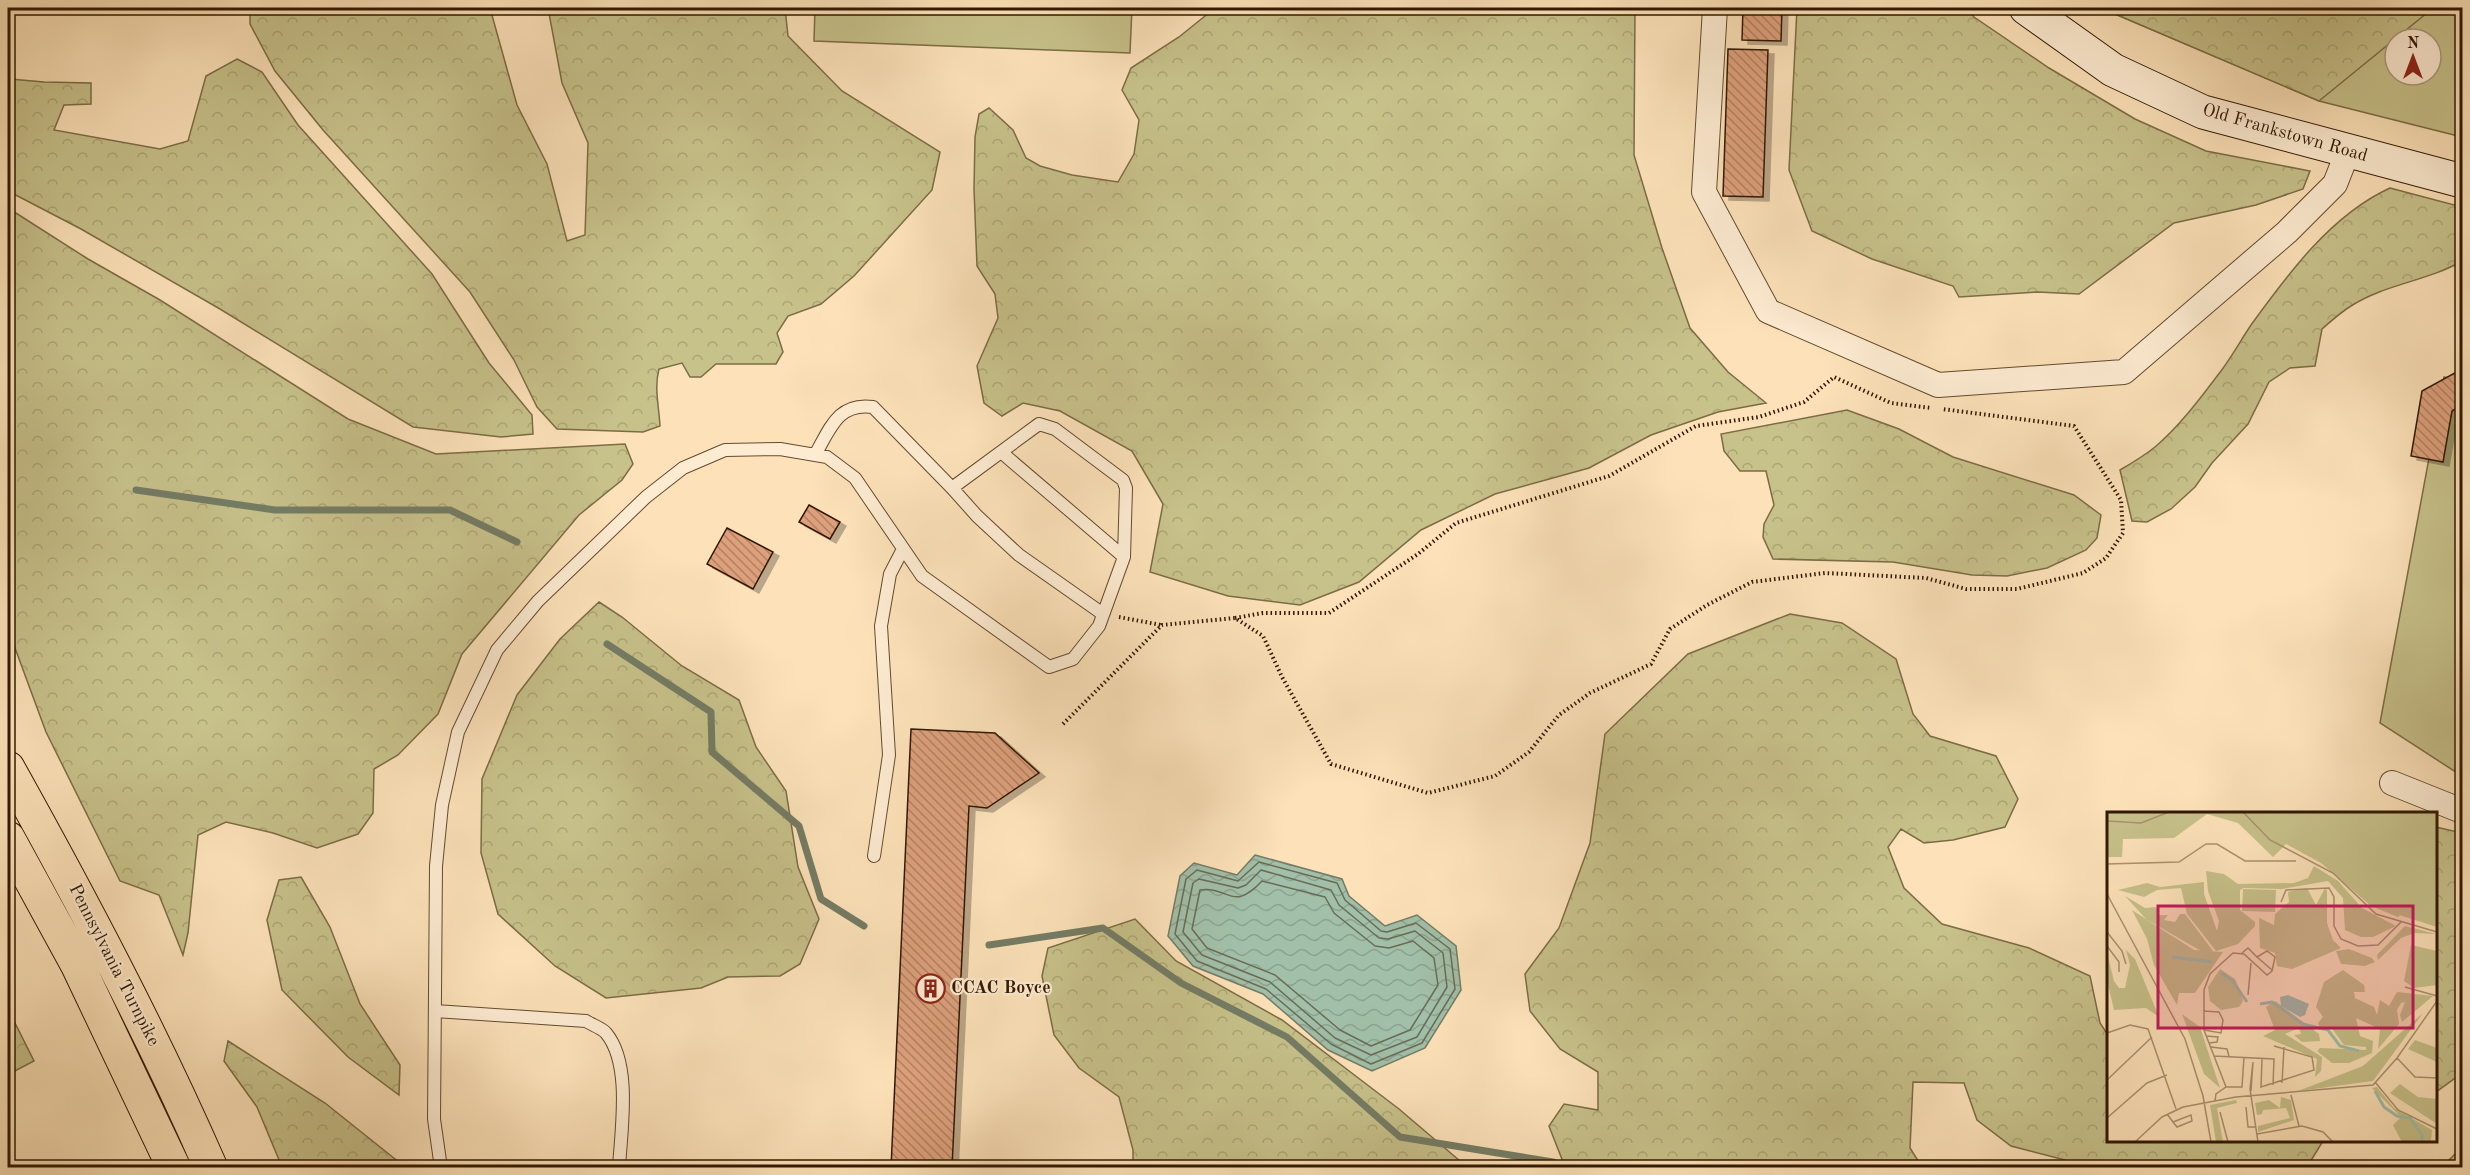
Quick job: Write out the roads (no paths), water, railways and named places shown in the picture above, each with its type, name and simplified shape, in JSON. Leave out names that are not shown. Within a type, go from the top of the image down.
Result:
[{"type":"highway","name":"Pennsylvania Turnpike","points":[[8,768],[96,927],[172,1080],[212,1167]]},
{"type":"highway","name":"Pennsylvania Turnpike","points":[[8,838],[77,964],[174,1167]]},
{"type":"street","points":[[1715,8],[1704,192],[1768,311],[1938,385],[2124,372],[2295,224],[2335,184],[2348,151]]},
{"type":"street","name":"Old Frankstown Road","points":[[2026,8],[2113,70],[2203,112],[2463,181]]},
{"type":"street","points":[[2392,783],[2463,810]]},
{"type":"lane","points":[[815,455],[839,414],[860,405],[873,407],[977,516],[1020,555],[1103,614]]},
{"type":"lane","points":[[441,1167],[434,1119],[436,866],[442,805],[458,732],[497,650],[538,602],[646,497],[683,468],[725,450],[780,448],[827,457],[855,478],[922,576],[1049,667],[1073,658],[1099,626],[1124,557],[1126,488],[1123,480],[1055,429],[1039,424],[952,488]]},
{"type":"lane","points":[[1001,452],[1124,557]]},
{"type":"lane","points":[[874,856],[889,755],[881,626],[890,574],[903,549]]},
{"type":"lane","points":[[435,1011],[586,1022],[606,1032],[619,1057],[623,1099],[618,1167]]},
{"type":"water","points":[[1255,855],[1342,879],[1349,896],[1385,926],[1417,915],[1456,946],[1461,990],[1425,1048],[1372,1071],[1328,1050],[1263,994],[1193,966],[1168,936],[1180,876],[1194,863],[1237,875]]},
{"type":"waterway","points":[[136,490],[275,510],[450,510],[517,542]]},
{"type":"waterway","points":[[607,644],[711,712],[712,752],[799,826],[821,899],[864,926]]},
{"type":"waterway","points":[[989,945],[1103,928],[1181,983],[1287,1037],[1400,1137],[1553,1162],[1568,1168]]},
{"type":"place","name":"CCAC Boyce","points":[[930,988]]}]
